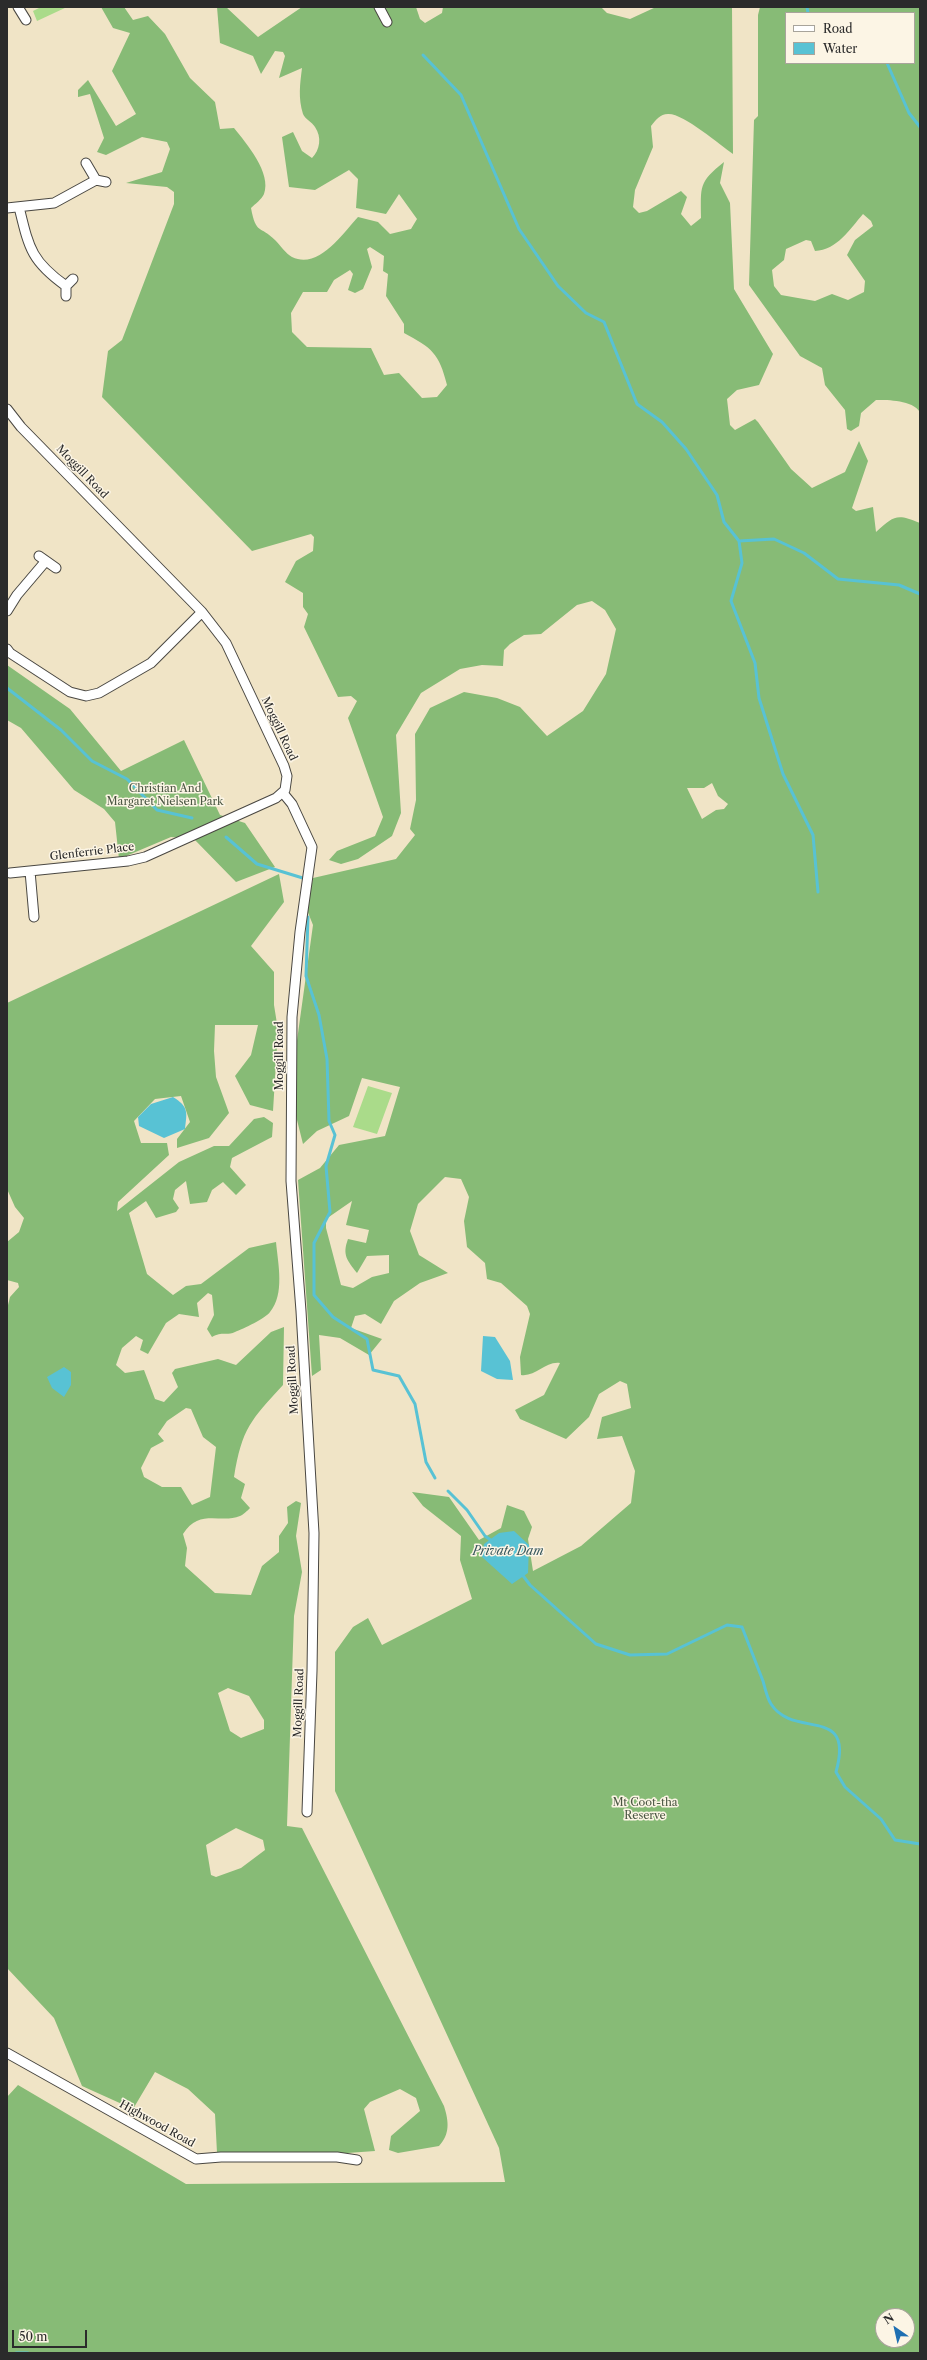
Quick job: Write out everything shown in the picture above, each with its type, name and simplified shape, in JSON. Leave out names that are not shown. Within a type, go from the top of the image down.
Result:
[{"type":"street","points":[[18,7],[26,20]]},
{"type":"street","points":[[379,7],[387,22]]},
{"type":"street","points":[[86,163],[96,180]]},
{"type":"street","points":[[7,208],[54,203],[96,180],[106,182]]},
{"type":"street","points":[[19,207],[28,244],[36,260],[50,275],[66,286]]},
{"type":"street","points":[[66,296],[66,286],[74,279]]},
{"type":"street","name":"Moggill Road","points":[[7,409],[21,427],[202,612],[226,643],[284,766],[287,782],[283,793],[292,804],[312,847],[300,926],[292,1017],[291,1181],[302,1318],[314,1533],[312,1671],[307,1812]]},
{"type":"street","points":[[7,611],[42,559],[56,568]]},
{"type":"street","points":[[7,649],[10,653],[70,692],[86,696],[99,693],[151,663],[202,612]]},
{"type":"street","name":"Glenferrie Place","points":[[10,873],[141,859],[283,793]]},
{"type":"street","points":[[30,871],[34,917]]},
{"type":"street","name":"Highwood Road","points":[[7,2053],[196,2159],[221,2157],[337,2157],[357,2160]]},
{"type":"green space","points":[[41,7],[67,7],[37,21],[33,11]]},
{"type":"green space","name":"Mt Coot-tha Reserve","points":[[101,7],[124,7],[133,20],[148,16],[165,34],[190,78],[215,102],[220,129],[234,128],[251,150],[261,168],[266,186],[264,194],[251,208],[257,226],[270,235],[290,256],[302,260],[312,258],[330,248],[358,217],[378,222],[390,234],[411,229],[417,219],[399,194],[386,214],[356,208],[358,179],[349,170],[315,190],[289,187],[282,137],[293,132],[302,151],[312,158],[317,151],[319,143],[319,135],[314,125],[304,116],[301,108],[300,91],[302,68],[279,78],[285,56],[283,52],[275,51],[261,74],[253,56],[220,43],[217,7],[226,7],[258,37],[302,7],[416,7],[420,19],[425,23],[442,13],[443,7],[601,7],[607,13],[630,19],[656,7],[732,7],[733,154],[701,130],[683,119],[675,115],[668,114],[660,116],[651,126],[653,147],[635,190],[633,207],[639,213],[647,211],[681,191],[687,197],[681,214],[691,226],[701,218],[701,192],[705,181],[709,175],[724,162],[720,183],[730,203],[734,289],[773,354],[759,385],[737,390],[727,399],[730,425],[735,430],[755,419],[791,469],[812,488],[845,472],[859,441],[868,461],[852,508],[856,511],[873,507],[876,532],[887,522],[900,517],[920,523],[920,2353],[7,2353],[7,2097],[18,2085],[186,2184],[505,2182],[499,2148],[335,1791],[335,1652],[353,1627],[368,1618],[382,1645],[472,1599],[460,1560],[461,1536],[423,1506],[412,1492],[449,1497],[479,1540],[501,1528],[507,1505],[524,1511],[532,1527],[528,1539],[533,1571],[581,1546],[631,1503],[635,1471],[622,1436],[597,1439],[602,1417],[631,1408],[627,1384],[620,1381],[599,1394],[589,1417],[566,1439],[520,1419],[515,1410],[544,1395],[560,1363],[550,1364],[531,1374],[521,1375],[520,1357],[530,1314],[527,1306],[501,1283],[487,1279],[485,1263],[467,1247],[464,1221],[469,1197],[461,1179],[445,1177],[418,1204],[410,1231],[419,1255],[448,1273],[420,1283],[394,1301],[381,1324],[365,1314],[355,1316],[351,1328],[382,1339],[369,1355],[340,1338],[319,1335],[321,1370],[312,1376],[298,1180],[320,1168],[339,1145],[385,1136],[400,1087],[362,1078],[349,1116],[317,1131],[303,1144],[293,1104],[295,1055],[313,925],[307,910],[313,878],[396,859],[415,835],[410,829],[416,800],[415,734],[430,708],[464,692],[497,698],[520,707],[547,736],[583,711],[606,674],[616,629],[605,610],[592,601],[577,605],[541,634],[524,635],[510,644],[504,650],[503,666],[482,665],[460,669],[421,693],[396,735],[401,813],[392,836],[358,859],[341,864],[329,860],[337,851],[375,836],[383,817],[348,718],[357,701],[351,696],[338,697],[304,627],[308,614],[303,607],[303,593],[285,582],[296,561],[313,551],[314,537],[311,534],[252,551],[102,397],[108,351],[122,340],[174,204],[174,192],[167,187],[126,183],[162,172],[170,149],[167,142],[142,137],[106,155],[97,152],[104,138],[90,94],[78,97],[78,90],[88,80],[116,126],[136,114],[112,71],[130,33],[113,28]],"holes":[[[370,247],[384,256],[383,271],[388,274],[386,296],[404,324],[404,333],[428,348],[441,365],[447,385],[437,397],[422,398],[399,373],[384,375],[371,348],[307,347],[292,332],[291,313],[303,292],[327,292],[334,280],[350,270],[353,274],[348,290],[355,293],[363,289],[372,267],[367,249]],[[712,783],[718,796],[728,804],[724,809],[716,810],[702,819],[687,788],[704,788]],[[352,1201],[346,1225],[369,1230],[366,1243],[348,1239],[345,1249],[348,1261],[357,1273],[367,1256],[389,1255],[389,1273],[372,1277],[353,1288],[341,1285],[326,1228],[326,1219]]]},
{"type":"green space","points":[[760,7],[920,7],[920,412],[912,405],[906,403],[876,400],[861,413],[859,426],[851,431],[847,429],[845,410],[825,385],[822,368],[800,356],[749,285],[754,120],[758,116],[758,15]],"holes":[[[863,214],[871,221],[873,226],[855,240],[847,255],[865,281],[864,292],[848,300],[832,294],[815,301],[781,295],[774,286],[772,270],[784,260],[786,249],[806,240],[811,241],[815,251],[823,250],[830,247],[842,238]]]},
{"type":"green space","name":"Christian And Margaret Nielsen Park","points":[[7,665],[70,709],[121,771],[184,740],[220,815],[245,823],[275,867],[236,882],[194,839],[171,837],[119,859],[115,822],[104,809],[74,790],[21,728],[7,720]]},
{"type":"green space","points":[[279,874],[284,902],[251,946],[274,972],[274,1005],[278,1030],[273,1111],[250,1105],[235,1076],[251,1055],[258,1025],[215,1025],[214,1051],[216,1077],[229,1113],[209,1138],[177,1148],[177,1139],[190,1122],[181,1096],[155,1099],[134,1121],[141,1143],[167,1143],[169,1155],[118,1202],[117,1211],[179,1162],[214,1146],[229,1146],[254,1119],[264,1117],[273,1123],[272,1137],[232,1158],[230,1167],[246,1185],[236,1195],[223,1182],[212,1190],[207,1202],[190,1204],[186,1181],[175,1190],[173,1199],[179,1208],[176,1212],[156,1218],[146,1201],[129,1213],[147,1274],[173,1295],[186,1286],[201,1284],[249,1248],[276,1242],[279,1269],[278,1297],[270,1312],[259,1320],[232,1333],[219,1334],[212,1337],[207,1329],[214,1315],[212,1295],[208,1293],[197,1303],[199,1317],[179,1314],[166,1323],[148,1354],[140,1350],[143,1340],[136,1336],[122,1348],[116,1365],[125,1373],[144,1370],[155,1399],[164,1402],[178,1387],[172,1373],[175,1369],[218,1359],[236,1365],[271,1332],[284,1327],[283,1385],[263,1407],[250,1426],[237,1460],[234,1477],[245,1484],[241,1498],[250,1508],[240,1516],[225,1519],[203,1519],[196,1521],[189,1526],[183,1534],[187,1548],[185,1566],[215,1593],[251,1595],[262,1566],[279,1552],[279,1536],[288,1523],[287,1507],[296,1501],[301,1503],[296,1536],[302,1572],[294,1616],[287,1826],[302,1828],[444,2106],[448,2128],[443,2141],[439,2146],[398,2153],[389,2150],[391,2136],[420,2111],[416,2098],[400,2089],[370,2102],[364,2109],[375,2151],[306,2156],[217,2153],[215,2114],[188,2089],[155,2072],[133,2109],[82,2086],[54,2018],[7,1968],[7,1309],[10,1297],[19,1287],[18,1283],[7,1280],[7,1242],[19,1232],[24,1218],[15,1207],[7,1189],[7,1003]],"holes":[[[186,1408],[191,1409],[203,1437],[216,1447],[210,1497],[192,1505],[181,1487],[162,1487],[144,1477],[141,1468],[151,1448],[164,1441],[158,1434],[167,1421]],[[228,1688],[249,1696],[264,1720],[264,1729],[241,1738],[230,1731],[218,1693]],[[236,1828],[263,1840],[265,1850],[241,1868],[216,1877],[211,1875],[206,1845]]]},
{"type":"green space","points":[[368,1086],[392,1093],[377,1134],[353,1127]]},
{"type":"water","points":[[173,1097],[182,1104],[186,1110],[185,1129],[164,1138],[139,1126],[138,1117],[151,1104]]},
{"type":"water","points":[[483,1336],[495,1337],[510,1361],[513,1380],[497,1379],[481,1371]]},
{"type":"water","points":[[64,1367],[71,1372],[71,1385],[64,1397],[52,1388],[47,1377]]},
{"type":"water","name":"Private Dam","points":[[514,1531],[529,1545],[528,1573],[512,1584],[482,1557],[484,1544],[499,1533]]},
{"type":"waterway","points":[[807,7],[808,12]]},
{"type":"waterway","points":[[423,55],[461,95],[519,229],[558,286],[586,313],[604,322],[637,404],[662,422],[686,449],[717,495],[724,522],[739,541],[742,563],[731,601],[755,663],[759,698],[783,774],[813,835],[818,892]]},
{"type":"waterway","points":[[887,64],[909,113],[920,127]]},
{"type":"waterway","points":[[739,541],[774,539],[804,553],[838,579],[899,585],[920,594]]},
{"type":"waterway","points":[[7,688],[61,730],[92,761],[127,779],[157,810],[192,818]]},
{"type":"waterway","points":[[226,837],[257,864],[306,879]]},
{"type":"waterway","points":[[308,917],[306,976],[319,1015],[327,1059],[329,1121],[335,1135],[326,1166],[330,1212],[314,1243],[314,1295],[333,1317],[367,1339],[373,1370],[399,1376],[415,1404],[426,1462],[435,1478]]},
{"type":"waterway","points":[[448,1491],[467,1510],[485,1536],[492,1541]]},
{"type":"waterway","points":[[521,1573],[530,1585],[596,1644],[630,1655],[667,1654],[727,1625],[742,1627],[771,1704],[781,1714],[794,1720],[830,1730],[837,1738],[840,1751],[836,1772],[845,1787],[881,1819],[895,1840],[920,1844]]},
{"type":"waterway","points":[[16,2353],[28,2353]]}]
